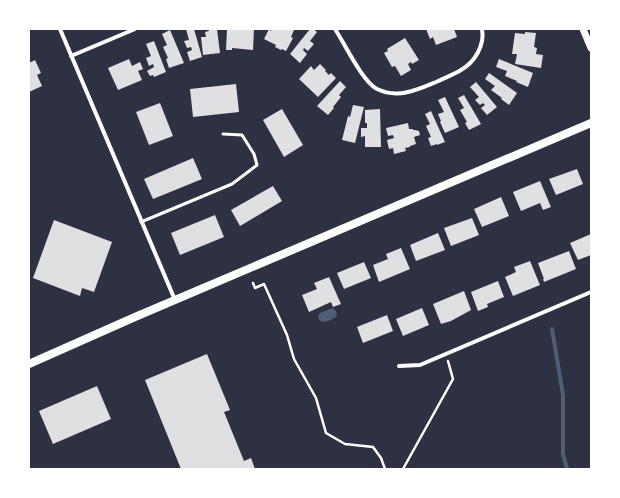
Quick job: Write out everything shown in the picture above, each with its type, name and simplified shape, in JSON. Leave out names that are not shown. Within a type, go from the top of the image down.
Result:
[{"type":"main road","points":[[29,364],[175,300],[591,123]]},
{"type":"street","points":[[60,29],[175,300]]},
{"type":"street","points":[[72,56],[135,29]]},
{"type":"street","points":[[335,29],[362,73],[370,83],[384,92],[394,94],[414,91],[462,70],[478,53],[482,44],[482,29]]},
{"type":"street","points":[[583,29],[591,48]]},
{"type":"street","points":[[399,366],[420,365],[591,292]]},
{"type":"lane","points":[[141,222],[232,184],[257,165],[254,154],[242,135],[223,134]]},
{"type":"path","points":[[253,283],[255,288],[264,284],[287,335],[294,359],[316,398],[326,433],[345,444],[373,447],[381,458],[385,469]]},
{"type":"path","points":[[403,469],[453,379],[446,354]]},
{"type":"water","points":[[332,308],[336,311],[336,317],[325,322],[319,320],[318,316],[320,313]]},
{"type":"building","points":[[186,29],[194,29],[202,57],[190,61],[187,52],[192,50],[191,47],[187,48],[184,41],[189,40]]},
{"type":"building","points":[[208,29],[217,29],[220,53],[203,55],[201,37],[206,37],[205,32],[209,31]]},
{"type":"building","points":[[227,29],[254,29],[253,50],[232,48],[232,50],[226,50]]},
{"type":"building","points":[[269,29],[271,31],[272,29],[294,30],[291,37],[293,38],[286,51],[275,47],[276,45],[264,39]]},
{"type":"building","points":[[310,29],[317,32],[310,41],[314,44],[308,51],[304,48],[303,50],[307,54],[300,63],[290,54]]},
{"type":"building","points":[[426,29],[454,29],[457,37],[436,45],[433,37],[430,39]]},
{"type":"building","points":[[170,30],[184,63],[169,68],[166,59],[168,58],[163,47],[167,45],[162,34]]},
{"type":"building","points":[[525,32],[536,33],[534,47],[537,48],[536,54],[543,55],[541,68],[515,64],[517,54],[512,54],[515,33],[525,34]]},
{"type":"building","points":[[405,38],[419,60],[412,64],[411,62],[408,64],[411,70],[401,76],[395,66],[392,67],[384,53],[388,51],[387,49]]},
{"type":"building","points":[[154,41],[166,72],[154,77],[153,75],[150,76],[147,71],[154,67],[153,64],[149,66],[146,58],[151,56],[146,44]]},
{"type":"building","points":[[129,59],[132,66],[140,62],[143,69],[138,71],[142,80],[118,90],[108,68]]},
{"type":"building","points":[[499,59],[533,73],[528,87],[505,76],[507,71],[496,67]]},
{"type":"building","points":[[35,60],[41,73],[37,75],[42,86],[29,92],[29,63]]},
{"type":"building","points":[[320,64],[329,75],[331,73],[336,78],[318,97],[299,79],[311,66],[314,70]]},
{"type":"building","points":[[489,73],[517,93],[509,105],[491,90],[495,86],[485,79]]},
{"type":"building","points":[[340,81],[346,87],[339,95],[341,97],[328,115],[317,106]]},
{"type":"building","points":[[476,82],[497,107],[487,115],[481,108],[485,105],[483,103],[480,105],[475,100],[479,97],[470,87]]},
{"type":"building","points":[[236,84],[239,112],[193,117],[190,89]]},
{"type":"building","points":[[464,95],[481,124],[469,130],[465,123],[467,122],[460,110],[464,108],[458,98]]},
{"type":"building","points":[[445,97],[459,127],[445,133],[438,114],[444,112],[438,100]]},
{"type":"building","points":[[160,103],[173,136],[149,145],[136,112]]},
{"type":"building","points":[[353,105],[364,107],[355,143],[342,140],[348,116],[350,117]]},
{"type":"building","points":[[282,109],[303,145],[284,157],[263,120]]},
{"type":"building","points":[[380,109],[381,147],[365,147],[365,136],[361,137],[361,128],[367,128],[367,123],[365,123],[365,110]]},
{"type":"building","points":[[431,111],[445,142],[431,146],[428,138],[431,137],[426,126],[430,124],[425,114]]},
{"type":"building","points":[[408,123],[409,129],[419,131],[420,135],[414,137],[416,144],[405,148],[406,151],[394,154],[393,148],[389,149],[387,140],[394,138],[393,135],[388,136],[386,128]]},
{"type":"building","points":[[193,158],[202,179],[153,199],[144,179]]},
{"type":"building","points":[[577,169],[583,184],[556,195],[549,179]]},
{"type":"building","points":[[540,181],[551,207],[543,210],[540,203],[521,211],[513,192]]},
{"type":"building","points":[[273,186],[282,201],[240,226],[231,210]]},
{"type":"building","points":[[501,197],[509,216],[482,227],[474,209]]},
{"type":"building","points":[[215,215],[224,237],[180,255],[171,233]]},
{"type":"building","points":[[472,218],[479,235],[451,246],[444,228]]},
{"type":"building","points":[[54,220],[112,242],[94,292],[82,288],[80,296],[33,278]]},
{"type":"building","points":[[438,233],[445,250],[416,261],[410,245]]},
{"type":"building","points":[[591,234],[591,255],[578,260],[570,243]]},
{"type":"building","points":[[401,248],[410,269],[379,282],[373,265],[388,259],[386,254]]},
{"type":"building","points":[[569,251],[576,269],[544,282],[538,263]]},
{"type":"building","points":[[530,261],[540,285],[513,296],[505,277],[516,272],[514,267]]},
{"type":"building","points":[[364,262],[371,278],[344,289],[337,273]]},
{"type":"building","points":[[329,277],[341,304],[333,307],[331,302],[309,312],[302,295],[317,289],[314,283]]},
{"type":"building","points":[[498,281],[504,297],[487,304],[488,307],[478,311],[471,292]]},
{"type":"building","points":[[464,291],[471,310],[451,321],[441,324],[433,304]]},
{"type":"building","points":[[422,308],[429,325],[403,336],[396,319]]},
{"type":"building","points":[[387,315],[393,331],[363,343],[357,327]]},
{"type":"building","points":[[207,354],[230,410],[224,412],[244,461],[251,458],[255,469],[181,469],[145,380]]},
{"type":"building","points":[[97,386],[111,419],[53,444],[39,411]]},
{"type":"waterway","points":[[552,329],[563,395],[563,454],[567,469]]}]
